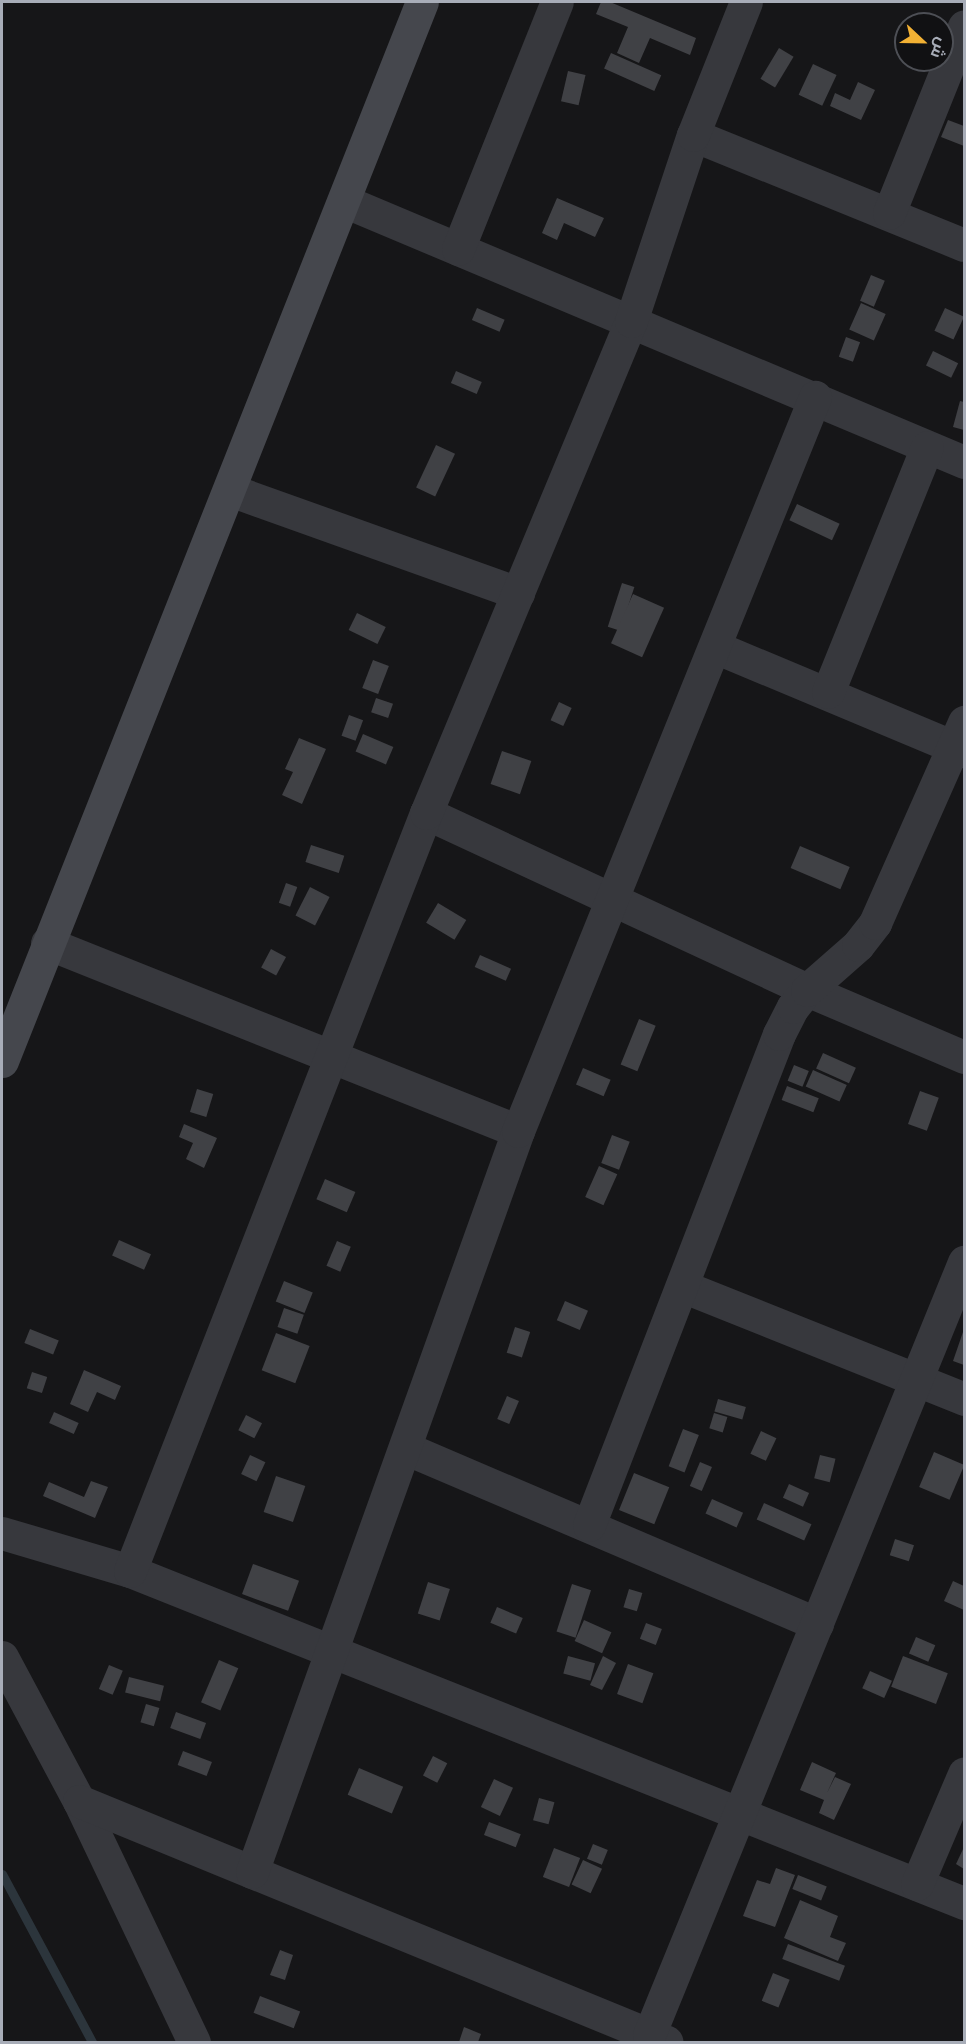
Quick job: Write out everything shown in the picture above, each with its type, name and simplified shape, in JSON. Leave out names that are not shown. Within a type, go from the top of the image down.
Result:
[{"type":"main road","points":[[2,1061],[422,2]]},
{"type":"street","points":[[458,249],[557,2]]},
{"type":"street","points":[[130,1571],[426,813],[631,321],[693,135],[746,2]]},
{"type":"street","points":[[889,213],[964,26]]},
{"type":"street","points":[[693,135],[789,177],[889,213],[964,245]]},
{"type":"street","points":[[344,201],[815,397],[964,462]]},
{"type":"street","points":[[252,1872],[329,1651],[405,1448],[518,1131],[614,902],[815,397]]},
{"type":"street","points":[[828,692],[927,447]]},
{"type":"street","points":[[230,490],[518,593]]},
{"type":"street","points":[[589,1525],[779,1034],[807,990],[858,945],[875,923],[961,740],[828,692],[715,647]]},
{"type":"street","points":[[426,813],[807,990],[964,1057]]},
{"type":"street","points":[[47,943],[518,1131]]},
{"type":"street","points":[[80,1801],[658,2039],[740,1814],[964,1263]]},
{"type":"street","points":[[682,1286],[964,1399]]},
{"type":"street","points":[[405,1448],[817,1624]]},
{"type":"street","points":[[2,1533],[130,1571],[964,1903]]},
{"type":"street","points":[[2,1657],[80,1801],[194,2043]]},
{"type":"street","points":[[917,1884],[964,1774]]},
{"type":"building","points":[[601,2],[610,2],[696,38],[690,55],[650,38],[639,63],[617,53],[628,27],[596,14]]},
{"type":"building","points":[[779,48],[794,57],[775,88],[760,79]]},
{"type":"building","points":[[611,53],[661,75],[654,91],[604,69]]},
{"type":"building","points":[[813,64],[837,75],[822,106],[799,95]]},
{"type":"building","points":[[568,71],[586,75],[579,105],[561,101]]},
{"type":"building","points":[[858,82],[875,90],[861,120],[830,106],[835,93],[850,100]]},
{"type":"building","points":[[948,120],[964,126],[964,146],[941,137]]},
{"type":"building","points":[[557,198],[604,218],[595,237],[564,223],[557,240],[542,233]]},
{"type":"building","points":[[871,275],[885,281],[874,307],[860,301]]},
{"type":"building","points":[[861,303],[886,314],[874,340],[849,329]]},
{"type":"building","points":[[477,308],[505,320],[500,332],[472,320]]},
{"type":"building","points":[[945,308],[964,317],[953,340],[934,331]]},
{"type":"building","points":[[846,337],[860,342],[853,362],[839,357]]},
{"type":"building","points":[[933,351],[958,363],[951,378],[926,365]]},
{"type":"building","points":[[456,371],[482,382],[477,394],[451,383]]},
{"type":"building","points":[[960,401],[964,402],[964,430],[953,427]]},
{"type":"building","points":[[436,445],[455,454],[435,496],[416,488]]},
{"type":"building","points":[[797,504],[840,524],[832,540],[789,520]]},
{"type":"building","points":[[622,583],[634,587],[620,631],[608,627]]},
{"type":"building","points":[[633,594],[664,608],[642,657],[611,643]]},
{"type":"building","points":[[357,613],[386,627],[377,644],[349,630]]},
{"type":"building","points":[[373,660],[389,666],[378,694],[362,688]]},
{"type":"building","points":[[376,698],[393,704],[388,718],[371,712]]},
{"type":"building","points":[[559,702],[572,708],[563,726],[551,720]]},
{"type":"building","points":[[349,715],[363,720],[356,741],[341,736]]},
{"type":"building","points":[[363,734],[393,747],[386,764],[356,751]]},
{"type":"building","points":[[299,738],[326,749],[302,804],[282,795],[293,772],[285,769]]},
{"type":"building","points":[[502,751],[531,761],[520,794],[491,784]]},
{"type":"building","points":[[311,845],[344,856],[339,873],[305,862]]},
{"type":"building","points":[[800,846],[850,867],[840,889],[791,868]]},
{"type":"building","points":[[286,883],[297,887],[290,907],[279,903]]},
{"type":"building","points":[[310,887],[330,897],[315,925],[295,916]]},
{"type":"building","points":[[438,903],[466,920],[454,940],[426,923]]},
{"type":"building","points":[[271,949],[286,957],[276,976],[261,968]]},
{"type":"building","points":[[480,955],[511,969],[506,981],[475,967]]},
{"type":"building","points":[[639,1019],[656,1026],[637,1071],[621,1064]]},
{"type":"building","points":[[823,1053],[856,1068],[849,1083],[816,1069]]},
{"type":"building","points":[[794,1065],[809,1071],[802,1087],[788,1081]]},
{"type":"building","points":[[583,1068],[611,1080],[604,1096],[576,1085]]},
{"type":"building","points":[[813,1070],[847,1085],[839,1101],[806,1086]]},
{"type":"building","points":[[787,1086],[819,1098],[813,1112],[782,1100]]},
{"type":"building","points":[[197,1089],[213,1094],[206,1117],[190,1112]]},
{"type":"building","points":[[920,1091],[939,1098],[927,1131],[908,1124]]},
{"type":"building","points":[[184,1124],[217,1138],[204,1168],[186,1159],[193,1143],[179,1137]]},
{"type":"building","points":[[612,1135],[630,1142],[619,1170],[601,1163]]},
{"type":"building","points":[[599,1166],[617,1174],[603,1205],[585,1197]]},
{"type":"building","points":[[325,1179],[355,1192],[347,1212],[316,1199]]},
{"type":"building","points":[[119,1240],[151,1254],[144,1270],[112,1256]]},
{"type":"building","points":[[337,1241],[351,1247],[340,1272],[326,1266]]},
{"type":"building","points":[[284,1281],[313,1293],[305,1313],[276,1301]]},
{"type":"building","points":[[565,1301],[588,1311],[580,1330],[557,1320]]},
{"type":"building","points":[[284,1308],[304,1315],[297,1334],[277,1327]]},
{"type":"building","points":[[515,1327],[530,1332],[522,1358],[507,1353]]},
{"type":"building","points":[[30,1329],[59,1341],[53,1355],[24,1343]]},
{"type":"building","points":[[964,1329],[964,1365],[953,1361]]},
{"type":"building","points":[[276,1333],[310,1346],[295,1383],[262,1370]]},
{"type":"building","points":[[84,1370],[121,1386],[115,1400],[97,1392],[88,1412],[70,1404]]},
{"type":"building","points":[[32,1372],[47,1377],[42,1393],[27,1388]]},
{"type":"building","points":[[507,1396],[519,1401],[509,1424],[497,1419]]},
{"type":"building","points":[[718,1399],[746,1407],[742,1419],[714,1411]]},
{"type":"building","points":[[54,1412],[79,1423],[74,1434],[49,1423]]},
{"type":"building","points":[[714,1413],[727,1417],[723,1432],[709,1428]]},
{"type":"building","points":[[246,1415],[262,1423],[254,1438],[238,1430]]},
{"type":"building","points":[[683,1429],[699,1435],[685,1472],[669,1466]]},
{"type":"building","points":[[761,1431],[776,1438],[766,1461],[750,1454]]},
{"type":"building","points":[[934,1452],[964,1465],[950,1500],[919,1487]]},
{"type":"building","points":[[250,1455],[265,1462],[257,1481],[241,1474]]},
{"type":"building","points":[[820,1455],[836,1459],[830,1482],[814,1478]]},
{"type":"building","points":[[700,1462],[712,1467],[702,1491],[690,1486]]},
{"type":"building","points":[[634,1473],[669,1487],[654,1524],[619,1510]]},
{"type":"building","points":[[276,1476],[305,1486],[293,1522],[264,1512]]},
{"type":"building","points":[[91,1481],[108,1487],[95,1518],[43,1496],[49,1482],[84,1497]]},
{"type":"building","points":[[789,1484],[809,1493],[803,1507],[783,1498]]},
{"type":"building","points":[[712,1499],[743,1513],[737,1527],[705,1514]]},
{"type":"building","points":[[764,1503],[812,1524],[804,1541],[757,1519]]},
{"type":"building","points":[[895,1539],[914,1545],[909,1561],[890,1555]]},
{"type":"building","points":[[253,1564],[299,1581],[288,1611],[242,1594]]},
{"type":"building","points":[[953,1581],[964,1586],[964,1610],[944,1601]]},
{"type":"building","points":[[428,1582],[450,1589],[440,1620],[418,1613]]},
{"type":"building","points":[[572,1584],[591,1590],[576,1638],[557,1632]]},
{"type":"building","points":[[629,1589],[642,1593],[637,1611],[623,1607]]},
{"type":"building","points":[[497,1607],[523,1618],[516,1634],[490,1623]]},
{"type":"building","points":[[584,1620],[611,1632],[602,1653],[575,1641]]},
{"type":"building","points":[[646,1623],[662,1629],[656,1645],[640,1639]]},
{"type":"building","points":[[916,1637],[935,1645],[928,1662],[909,1654]]},
{"type":"building","points":[[568,1656],[595,1663],[590,1681],[563,1673]]},
{"type":"building","points":[[603,1656],[616,1663],[602,1690],[590,1685]]},
{"type":"building","points":[[903,1656],[948,1673],[936,1704],[891,1687]]},
{"type":"building","points":[[219,1660],[238,1668],[220,1711],[201,1702]]},
{"type":"building","points":[[628,1664],[653,1673],[642,1703],[617,1694]]},
{"type":"building","points":[[109,1665],[123,1671],[113,1695],[99,1689]]},
{"type":"building","points":[[870,1671],[892,1681],[884,1698],[862,1688]]},
{"type":"building","points":[[129,1677],[164,1686],[160,1701],[125,1693]]},
{"type":"building","points":[[146,1704],[159,1708],[154,1726],[140,1722]]},
{"type":"building","points":[[176,1712],[206,1723],[200,1739],[170,1728]]},
{"type":"building","points":[[183,1751],[212,1762],[207,1776],[178,1765]]},
{"type":"building","points":[[433,1756],[447,1763],[437,1783],[423,1776]]},
{"type":"building","points":[[812,1762],[836,1773],[827,1793],[835,1777],[851,1784],[834,1820],[819,1813],[824,1800],[800,1790]]},
{"type":"building","points":[[359,1768],[403,1787],[392,1813],[348,1795]]},
{"type":"building","points":[[494,1779],[513,1788],[500,1816],[481,1807]]},
{"type":"building","points":[[539,1798],[554,1802],[549,1824],[533,1820]]},
{"type":"building","points":[[489,1822],[521,1834],[516,1847],[484,1835]]},
{"type":"building","points":[[593,1844],[608,1850],[602,1865],[587,1859]]},
{"type":"building","points":[[964,1847],[964,1869],[956,1864]]},
{"type":"building","points":[[554,1848],[580,1858],[569,1887],[543,1877]]},
{"type":"building","points":[[583,1860],[602,1869],[591,1893],[572,1884]]},
{"type":"building","points":[[776,1868],[795,1875],[775,1927],[743,1916],[757,1880],[770,1884]]},
{"type":"building","points":[[798,1875],[827,1887],[821,1901],[792,1889]]},
{"type":"building","points":[[800,1900],[838,1916],[830,1937],[846,1943],[838,1961],[784,1938]]},
{"type":"building","points":[[788,1944],[845,1966],[839,1981],[782,1959]]},
{"type":"building","points":[[280,1950],[293,1955],[285,1980],[270,1975]]},
{"type":"building","points":[[773,1973],[790,1980],[778,2008],[762,2001]]},
{"type":"building","points":[[260,1996],[300,2011],[294,2028],[254,2013]]},
{"type":"building","points":[[464,2027],[481,2034],[478,2042],[459,2042]]},
{"type":"waterway","points":[[2,1874],[92,2042]]}]
